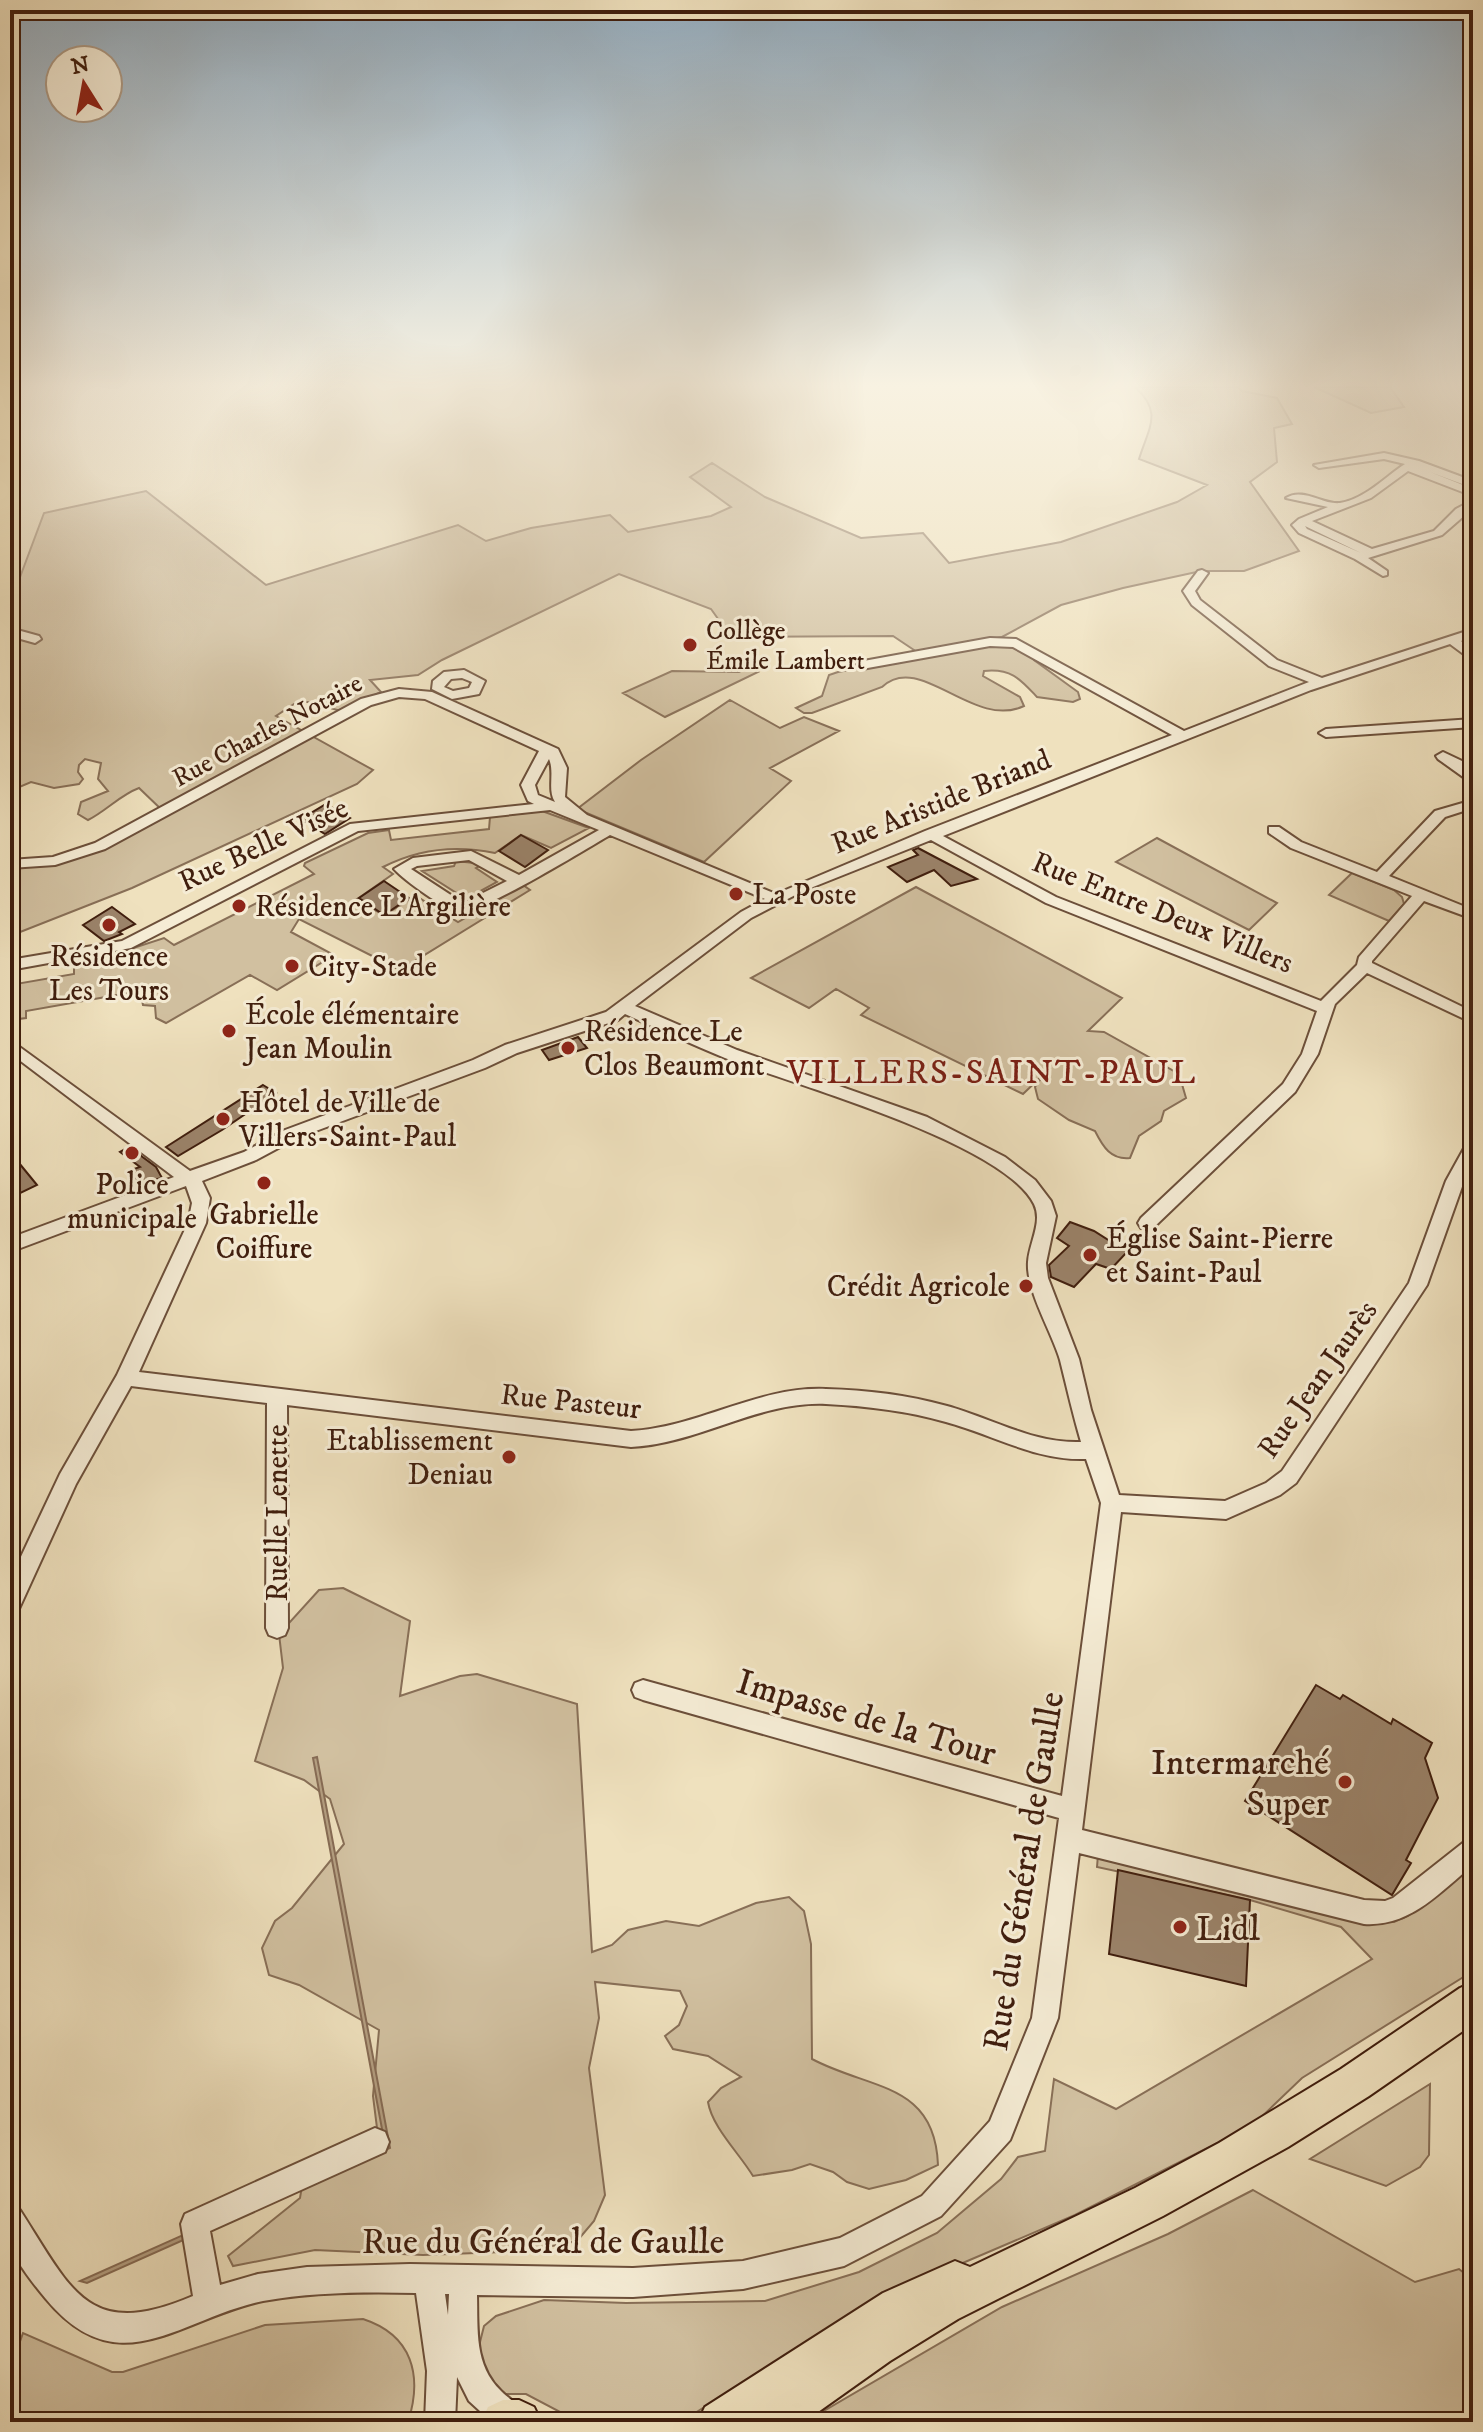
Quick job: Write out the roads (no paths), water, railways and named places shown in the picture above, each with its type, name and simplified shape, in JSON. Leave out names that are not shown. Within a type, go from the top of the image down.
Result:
[{"type":"main road","points":[[767,2422],[923,2316],[1049,2248],[1147,2203],[1234,2157],[1335,2096],[1473,2001]]},
{"type":"main road","points":[[720,2422],[908,2302],[1049,2248]]},
{"type":"main road","points":[[503,2422],[518,2422]]},
{"type":"street","points":[[1315,500],[1339,507]]},
{"type":"street","points":[[1354,500],[1303,521],[1365,555],[1383,573]]},
{"type":"street","points":[[1365,555],[1438,533],[1473,503]]},
{"type":"street","points":[[1202,573],[1189,591],[1196,602],[1277,666],[1320,682]]},
{"type":"street","points":[[10,632],[35,639]]},
{"type":"street","name":"Rue Aristide Briand","points":[[10,1245],[259,1152],[291,1134],[479,1064],[511,1049],[603,1019],[625,1008],[734,924],[774,898],[1320,682],[1473,633]]},
{"type":"street","points":[[1452,640],[1473,657]]},
{"type":"street","points":[[862,665],[990,642],[1016,643],[1183,736]]},
{"type":"street","name":"Rue Charles Notaire","points":[[10,864],[55,861],[108,843],[372,699],[399,693],[437,694],[556,755],[560,768],[558,797],[565,807],[581,817]]},
{"type":"street","points":[[1326,733],[1473,723]]},
{"type":"street","points":[[546,749],[546,756],[527,783],[527,792],[550,806],[774,898]]},
{"type":"street","points":[[1443,756],[1457,764],[1473,780]]},
{"type":"street","points":[[533,774],[560,768]]},
{"type":"street","points":[[1378,879],[1437,816],[1473,804]]},
{"type":"street","name":"Rue Belle Visée","points":[[10,965],[126,945],[355,827],[550,806]]},
{"type":"street","points":[[518,881],[471,855],[413,862],[401,869],[461,908],[469,907],[518,881],[611,829]]},
{"type":"street","points":[[1274,830],[1296,845],[1473,915]]},
{"type":"street","name":"Rue Entre Deux Villers","points":[[930,834],[1051,900],[1326,1009]]},
{"type":"street","points":[[1365,966],[1364,960],[1420,896]]},
{"type":"street","points":[[1147,1223],[1289,1088],[1310,1054],[1333,996],[1365,966]]},
{"type":"street","points":[[1365,966],[1473,1018]]},
{"type":"street","name":"Rue du Général de Gaulle","points":[[10,2220],[58,2292],[75,2310],[100,2324],[124,2329],[149,2326],[246,2291],[305,2281],[652,2283],[720,2280],[773,2272],[853,2249],[902,2224],[956,2183],[988,2147],[1010,2113],[1028,2075],[1045,2018],[1111,1503],[1066,1349],[1037,1271],[1047,1223],[1046,1208],[1022,1177],[987,1153],[908,1115],[731,1054],[625,1008]]},
{"type":"street","points":[[10,1045],[188,1179],[198,1189],[202,1205],[126,1378],[67,1480],[10,1604]]},
{"type":"street","name":"Rue Jean Jaurès","points":[[1111,1503],[1226,1510],[1273,1489],[1289,1477],[1418,1285],[1455,1181],[1473,1147]]},
{"type":"street","name":"Rue Pasteur","points":[[126,1378],[642,1439],[666,1437],[785,1400],[823,1396],[934,1411],[1024,1443],[1066,1451],[1094,1450]]},
{"type":"street","name":"Ruelle Lenette","points":[[277,1398],[277,1628]]},
{"type":"street","name":"Impasse de la Tour","points":[[643,1690],[1073,1810]]},
{"type":"street","points":[[1070,1839],[1374,1913],[1401,1907],[1473,1850]]},
{"type":"street","points":[[209,2303],[195,2224],[375,2142]]},
{"type":"street","points":[[429,2281],[442,2371],[440,2422]]},
{"type":"street","points":[[463,2281],[464,2354],[469,2378],[488,2402],[518,2422]]},
{"type":"place","name":"Collège Émile Lambert","points":[[690,645]]},
{"type":"place","name":"La Poste","points":[[736,894]]},
{"type":"place","name":"Résidence L’Argilière","points":[[239,906]]},
{"type":"place","name":"Résidence Les Tours","points":[[109,925]]},
{"type":"place","name":"City-Stade","points":[[292,966]]},
{"type":"place","name":"École élémentaire Jean Moulin","points":[[229,1031]]},
{"type":"place","name":"Résidence Le Clos Beaumont","points":[[568,1048]]},
{"type":"place","name":"Hôtel de Ville de Villers-Saint-Paul","points":[[223,1119]]},
{"type":"place","name":"Police municipale","points":[[132,1153]]},
{"type":"place","name":"Gabrielle Coiffure","points":[[264,1183]]},
{"type":"place","name":"Église Saint-Pierre et Saint-Paul","points":[[1090,1255]]},
{"type":"place","name":"Crédit Agricole","points":[[1026,1286]]},
{"type":"place","name":"Etablissement Deniau","points":[[509,1457]]},
{"type":"place","name":"Intermarché Super","points":[[1345,1782]]},
{"type":"place","name":"Lidl","points":[[1180,1927]]},
{"type":"district","name":"VILLERS-SAINT-PAUL","points":[[992,1071]]}]
